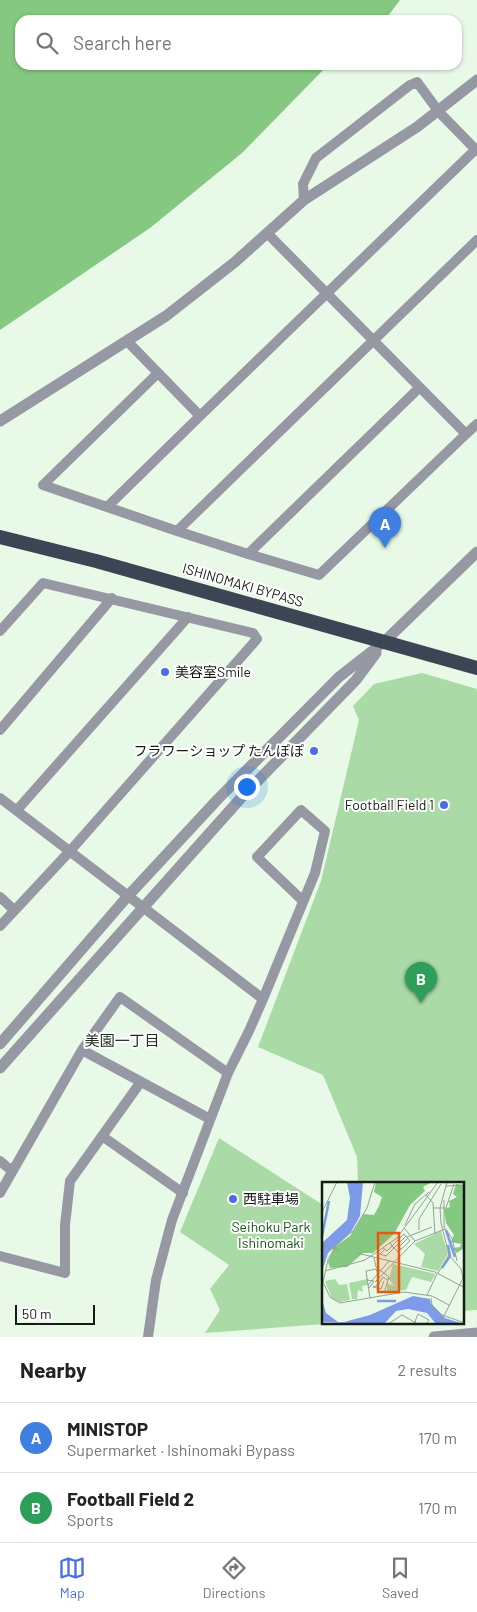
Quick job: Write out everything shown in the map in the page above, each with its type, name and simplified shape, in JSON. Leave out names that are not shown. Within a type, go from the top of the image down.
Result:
[{"type":"highway","name":"ISHINOMAKI BYPASS","points":[[0,537],[96,561],[477,668]]},
{"type":"street","points":[[0,421],[128,342],[202,290],[304,200],[439,112],[477,80]]},
{"type":"street","points":[[106,507],[477,150],[439,112],[418,82],[410,85],[316,158],[303,184],[304,200]]},
{"type":"street","points":[[267,233],[466,434]]},
{"type":"street","points":[[177,531],[477,240]]},
{"type":"street","points":[[128,342],[157,374],[200,416]]},
{"type":"street","points":[[157,374],[43,485],[177,531],[319,575],[477,424]]},
{"type":"street","points":[[248,554],[419,388]]},
{"type":"street","points":[[0,1044],[127,898],[218,799],[339,677],[385,641],[477,552]]},
{"type":"street","points":[[0,632],[43,583],[253,633],[257,639],[70,851],[0,926]]},
{"type":"street","points":[[0,730],[112,598]]},
{"type":"street","points":[[17,810],[188,616]]},
{"type":"street","points":[[0,1068],[241,798],[356,680],[385,641]]},
{"type":"street","points":[[0,798],[70,851],[127,898],[263,999]]},
{"type":"street","points":[[148,1337],[162,1251],[228,1073],[263,999],[315,873],[324,832],[302,810],[257,857],[303,901]]},
{"type":"street","points":[[0,896],[14,910]]},
{"type":"street","points":[[0,1193],[82,1050],[120,997],[228,1073]]},
{"type":"street","points":[[82,1050],[140,1083],[210,1119]]},
{"type":"street","points":[[0,1256],[65,1273],[65,1225],[70,1182],[140,1083]]},
{"type":"street","points":[[102,1136],[183,1193]]},
{"type":"street","points":[[0,1161],[12,1171]]},
{"type":"street","points":[[434,1337],[477,1333]]},
{"type":"green space","points":[[0,0],[400,0],[389,15],[15,15],[15,70],[323,70],[242,153],[150,228],[0,330]]},
{"type":"green space","points":[[422,673],[477,689],[477,1310],[464,1311],[464,1182],[358,1182],[357,1157],[323,1075],[258,1047],[321,881],[359,720],[353,706],[374,684]]},
{"type":"green space","name":"Seihoku Park Ishinomaki","points":[[219,1138],[322,1204],[322,1324],[324,1324],[205,1333],[220,1310],[210,1289],[229,1265],[180,1232]]},
{"type":"place","name":"MINISTOP","points":[[385,548]]},
{"type":"place","name":"美容室Smile","points":[[165,672]]},
{"type":"place","name":"フラワーショップ たんぽぽ","points":[[314,751]]},
{"type":"place","name":"Football Field 1","points":[[444,805]]},
{"type":"place","name":"Football Field 2","points":[[421,1003]]},
{"type":"place","name":"西駐車場","points":[[233,1199]]},
{"type":"district","name":"美園一丁目","points":[[122,1041]]}]
